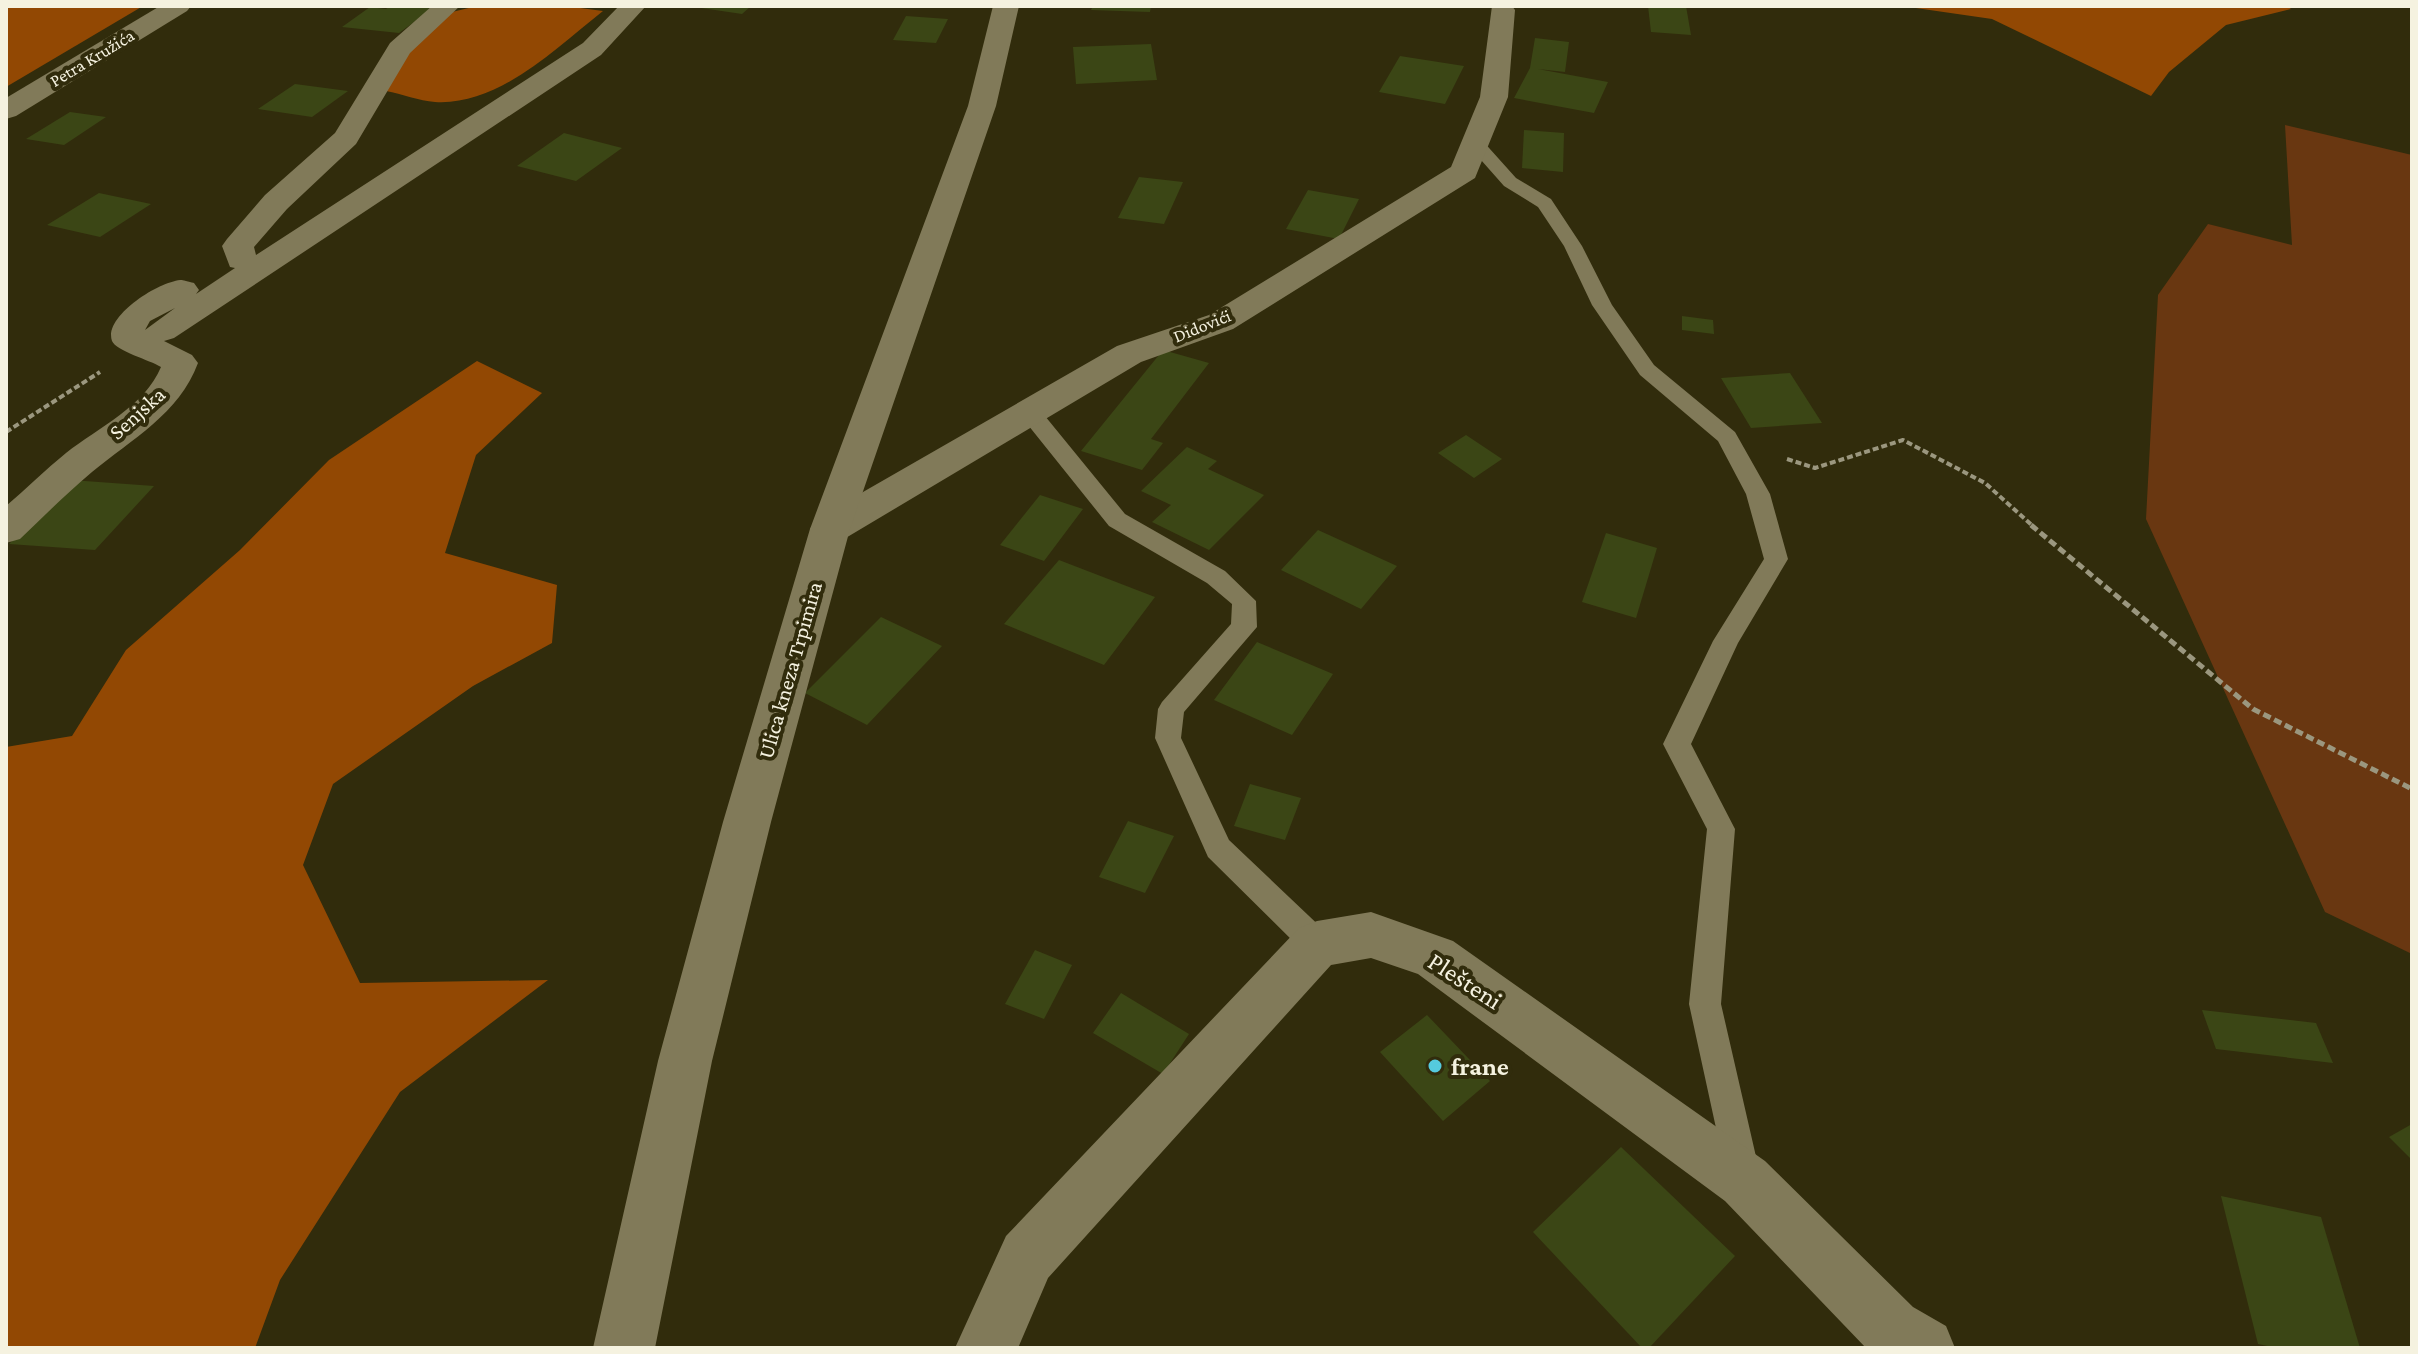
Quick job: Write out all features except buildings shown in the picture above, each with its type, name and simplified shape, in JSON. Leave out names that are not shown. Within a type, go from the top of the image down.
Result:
[{"type":"street","name":"Petra Kružića","points":[[6,110],[167,13],[193,6]]},
{"type":"street","points":[[250,264],[238,246],[276,202],[346,138],[399,49],[447,6]]},
{"type":"street","points":[[162,331],[250,264],[592,49],[633,6]]},
{"type":"street","name":"Ulica kneza Trpimira","points":[[624,1348],[685,1061],[747,822],[830,529],[982,106],[1006,6]]},
{"type":"street","name":"Didovići","points":[[830,529],[1028,410],[1129,354],[1221,322],[1464,172],[1494,97],[1500,8]]},
{"type":"street","name":"Senjska","points":[[6,529],[77,464],[151,405],[177,376],[180,363],[162,352],[129,340],[128,328],[138,314],[250,264]]},
{"type":"street","name":"Plešteni","points":[[1317,944],[1371,935],[1435,957],[1745,1181],[1891,1329],[1924,1348]]},
{"type":"street","points":[[986,1348],[1027,1257],[1317,944]]},
{"type":"lane","points":[[1475,143],[1510,182],[1545,203],[1573,246],[1602,305],[1647,370],[1727,437],[1758,494],[1776,559],[1726,641],[1677,744],[1721,829],[1705,1004],[1745,1181]]},
{"type":"lane","points":[[1028,410],[1117,520],[1216,577],[1244,601],[1244,627],[1171,709],[1168,738],[1218,848],[1317,944]]},
{"type":"path","points":[[6,432],[103,370]]},
{"type":"path","points":[[1727,437],[1815,468],[1903,440],[1985,483],[2061,552],[2253,709],[2412,789]]},
{"type":"shaded area","points":[[6,6],[143,6],[6,87]]},
{"type":"shaded area","points":[[477,6],[565,6],[603,11],[525,72],[482,95],[459,101],[435,102],[386,91],[397,64],[452,12]]},
{"type":"shaded area","points":[[1902,6],[2287,6],[2291,9],[2226,25],[2169,72],[2151,96],[1992,19]]},
{"type":"shaded area","points":[[2285,125],[2412,155],[2412,954],[2325,912],[2146,519],[2158,295],[2208,224],[2292,245]]},
{"type":"shaded area","points":[[477,361],[542,393],[476,455],[445,553],[557,585],[552,643],[473,686],[333,784],[303,865],[360,983],[548,980],[400,1092],[280,1280],[255,1348],[6,1348],[6,747],[72,736],[126,650],[240,550],[329,460]]},
{"type":"place","name":"frane","points":[[1435,1066]]}]
